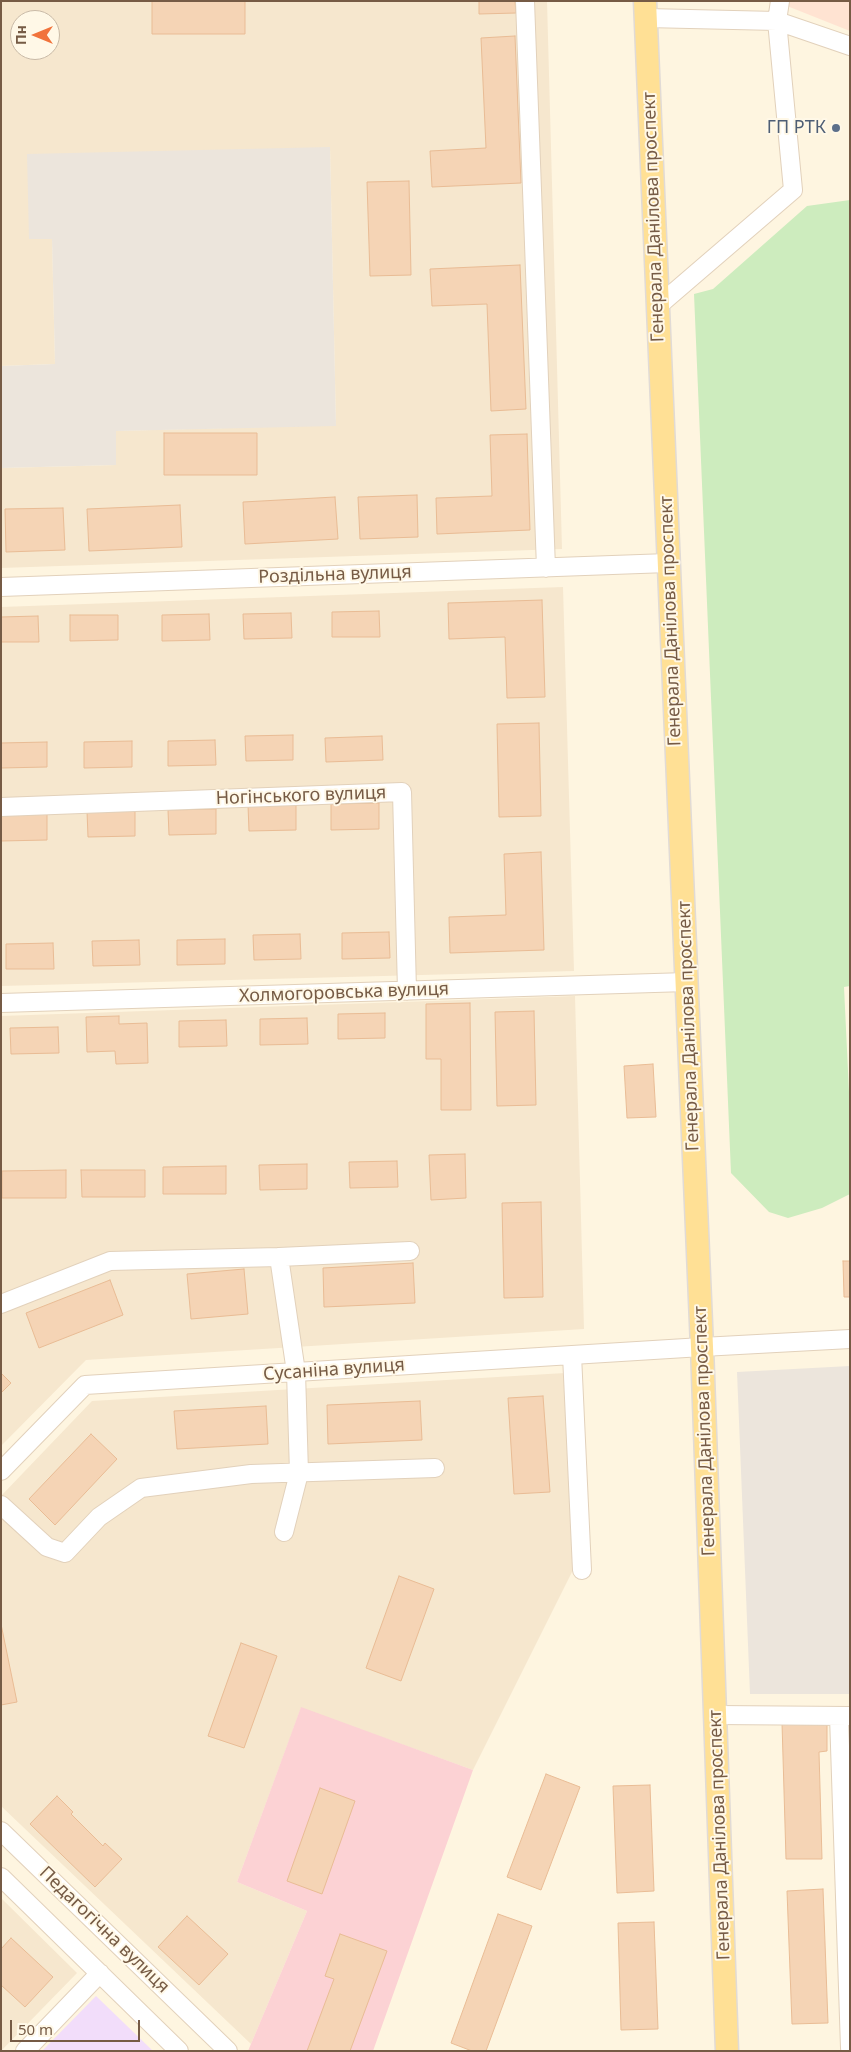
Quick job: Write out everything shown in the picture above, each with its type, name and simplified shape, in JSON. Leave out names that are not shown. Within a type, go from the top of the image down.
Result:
[{"type":"main road","name":"Генерала Данілова проспект","points":[[645,9],[702,1346],[727,2051]]},
{"type":"street","points":[[525,1],[546,568]]},
{"type":"street","points":[[658,306],[793,190],[778,21],[780,1]]},
{"type":"street","points":[[645,9],[778,21],[850,46]]},
{"type":"street","name":"Роздільна вулиця","points":[[1,587],[668,563]]},
{"type":"street","name":"Ногінського вулиця","points":[[1,808],[402,792],[407,991]]},
{"type":"street","name":"Холмогоровська вулиця","points":[[1,1003],[687,982]]},
{"type":"street","points":[[1,1304],[110,1261],[280,1258],[410,1252]]},
{"type":"street","points":[[280,1258],[296,1372],[299,1473],[284,1532]]},
{"type":"street","name":"Сусаніна вулиця","points":[[1,1471],[85,1385],[702,1346],[850,1339]]},
{"type":"street","points":[[572,1355],[582,1570]]},
{"type":"street","points":[[1,1505],[47,1547],[65,1553],[98,1518],[141,1488],[251,1474],[435,1468]]},
{"type":"street","points":[[715,1715],[844,1716],[850,2048]]},
{"type":"street","name":"Педагогічна вулиця","points":[[1,1831],[228,2051]]},
{"type":"street","name":"Педагогічна вулиця","points":[[1,1877],[179,2051]]},
{"type":"street","points":[[24,2051],[100,1973]]},
{"type":"shaded area","points":[[1,1],[547,1],[562,549],[1,568],[1,468],[116,465],[115,431],[336,425],[330,148],[30,239],[52,238],[55,364],[1,366]]},
{"type":"shaded area","points":[[675,1],[850,1],[850,31],[777,2]]},
{"type":"shaded area","points":[[330,147],[336,426],[116,431],[116,465],[1,468],[1,366],[55,364],[52,239],[29,239],[27,154]]},
{"type":"shaded area","points":[[563,587],[574,971],[1,986],[1,607]]},
{"type":"shaded area","points":[[575,996],[584,1329],[86,1360],[1,1446],[1,1016]]},
{"type":"shaded area","points":[[850,1366],[850,1694],[750,1694],[737,1372]]},
{"type":"shaded area","points":[[565,1373],[575,1566],[473,1770],[301,1708],[237,1882],[307,1911],[251,2044],[1,1806],[1,1496],[92,1401]]},
{"type":"shaded area","points":[[301,1707],[473,1770],[373,2051],[248,2051],[307,1911],[237,1882]]},
{"type":"shaded area","points":[[1,1898],[77,1973],[1,2051]]},
{"type":"shaded area","points":[[96,1996],[153,2051],[42,2051]]},
{"type":"green space","points":[[850,200],[850,986],[844,987],[850,1113],[850,1194],[822,1208],[788,1218],[769,1212],[731,1173],[694,294],[713,289],[807,206]]},
{"type":"building","points":[[152,1],[245,1],[245,34],[152,34]]},
{"type":"building","points":[[479,1],[515,1],[516,13],[479,14]]},
{"type":"building","points":[[515,36],[521,183],[432,187],[430,151],[486,148],[481,38]]},
{"type":"building","points":[[409,181],[411,275],[370,276],[367,182]]},
{"type":"building","points":[[520,265],[526,409],[491,411],[487,304],[432,306],[430,269]]},
{"type":"building","points":[[164,433],[257,433],[257,475],[164,475]]},
{"type":"building","points":[[527,434],[530,530],[437,534],[436,498],[492,496],[490,435]]},
{"type":"building","points":[[417,495],[418,537],[360,539],[358,497]]},
{"type":"building","points":[[335,497],[338,539],[245,544],[243,502]]},
{"type":"building","points":[[180,505],[182,547],[89,551],[87,509]]},
{"type":"building","points":[[63,508],[65,550],[6,552],[5,509]]},
{"type":"building","points":[[542,600],[545,697],[507,698],[505,637],[449,639],[448,603]]},
{"type":"building","points":[[379,611],[380,637],[332,637],[332,612]]},
{"type":"building","points":[[291,613],[292,638],[244,639],[243,614]]},
{"type":"building","points":[[209,614],[210,640],[162,641],[162,615]]},
{"type":"building","points":[[70,615],[118,615],[118,640],[70,641]]},
{"type":"building","points":[[38,616],[39,642],[1,642],[1,617]]},
{"type":"building","points":[[539,723],[541,816],[499,817],[497,724]]},
{"type":"building","points":[[293,735],[293,760],[246,761],[245,736]]},
{"type":"building","points":[[382,736],[383,760],[326,762],[325,738]]},
{"type":"building","points":[[215,740],[216,765],[168,766],[168,741]]},
{"type":"building","points":[[132,741],[132,767],[84,768],[84,742]]},
{"type":"building","points":[[47,742],[47,767],[1,768],[1,743]]},
{"type":"building","points":[[379,803],[379,829],[331,830],[331,804]]},
{"type":"building","points":[[296,804],[296,830],[249,831],[248,805]]},
{"type":"building","points":[[216,809],[216,834],[169,835],[168,810]]},
{"type":"building","points":[[135,810],[135,836],[88,837],[87,811]]},
{"type":"building","points":[[47,814],[47,840],[1,841],[1,815]]},
{"type":"building","points":[[541,852],[544,950],[450,953],[449,917],[506,915],[504,854]]},
{"type":"building","points":[[389,932],[390,958],[342,959],[342,933]]},
{"type":"building","points":[[300,934],[301,959],[254,960],[253,935]]},
{"type":"building","points":[[225,939],[225,964],[177,965],[177,940]]},
{"type":"building","points":[[139,940],[140,965],[93,966],[92,941]]},
{"type":"building","points":[[53,943],[54,969],[6,969],[6,944]]},
{"type":"building","points":[[470,1003],[471,1110],[441,1110],[441,1059],[426,1059],[426,1004]]},
{"type":"building","points":[[534,1011],[536,1105],[497,1106],[495,1012]]},
{"type":"building","points":[[385,1013],[385,1038],[338,1039],[338,1014]]},
{"type":"building","points":[[119,1016],[119,1024],[147,1023],[148,1063],[116,1064],[115,1051],[87,1052],[86,1017]]},
{"type":"building","points":[[307,1018],[308,1044],[260,1045],[260,1019]]},
{"type":"building","points":[[226,1020],[227,1046],[179,1047],[179,1021]]},
{"type":"building","points":[[58,1027],[59,1053],[11,1054],[10,1028]]},
{"type":"building","points":[[653,1064],[656,1117],[627,1118],[624,1066]]},
{"type":"building","points":[[465,1154],[466,1198],[431,1200],[429,1155]]},
{"type":"building","points":[[397,1161],[398,1187],[350,1188],[349,1162]]},
{"type":"building","points":[[307,1164],[307,1189],[260,1190],[259,1165]]},
{"type":"building","points":[[226,1166],[226,1194],[163,1194],[163,1167]]},
{"type":"building","points":[[66,1170],[66,1198],[2,1198],[2,1171]]},
{"type":"building","points":[[81,1170],[145,1170],[145,1197],[82,1197]]},
{"type":"building","points":[[541,1202],[543,1297],[504,1298],[502,1203]]},
{"type":"building","points":[[843,1261],[850,1261],[850,1297],[844,1297]]},
{"type":"building","points":[[413,1263],[415,1303],[324,1307],[323,1268]]},
{"type":"building","points":[[244,1269],[248,1314],[191,1319],[187,1274]]},
{"type":"building","points":[[110,1280],[123,1315],[39,1348],[26,1313]]},
{"type":"building","points":[[1,1373],[11,1383],[1,1393]]},
{"type":"building","points":[[543,1396],[550,1492],[514,1494],[508,1398]]},
{"type":"building","points":[[420,1401],[422,1440],[328,1444],[327,1405]]},
{"type":"building","points":[[266,1406],[268,1444],[177,1449],[174,1411]]},
{"type":"building","points":[[91,1434],[117,1459],[55,1525],[29,1499]]},
{"type":"building","points":[[399,1576],[434,1589],[401,1681],[366,1668]]},
{"type":"building","points":[[1,1624],[17,1702],[1,1705]]},
{"type":"building","points":[[241,1643],[277,1656],[244,1748],[208,1736]]},
{"type":"building","points":[[827,1721],[827,1751],[819,1752],[822,1859],[786,1859],[782,1723]]},
{"type":"building","points":[[546,1774],[580,1787],[541,1890],[507,1877]]},
{"type":"building","points":[[650,1785],[654,1891],[617,1893],[613,1786]]},
{"type":"building","points":[[320,1788],[355,1801],[322,1894],[287,1881]]},
{"type":"building","points":[[57,1796],[73,1812],[71,1814],[103,1846],[105,1843],[122,1859],[95,1887],[30,1824]]},
{"type":"building","points":[[823,1889],[828,2023],[792,2024],[787,1891]]},
{"type":"building","points":[[498,1914],[532,1926],[486,2051],[472,2051],[451,2043]]},
{"type":"building","points":[[187,1916],[228,1954],[199,1985],[158,1947]]},
{"type":"building","points":[[654,1922],[658,2029],[621,2030],[618,1923]]},
{"type":"building","points":[[340,1934],[387,1951],[350,2051],[307,2051],[334,1979],[325,1976]]},
{"type":"building","points":[[11,1938],[53,1977],[25,2007],[1,1985],[1,1949]]},
{"type":"place","name":"ГП РТК","points":[[836,128]]}]
